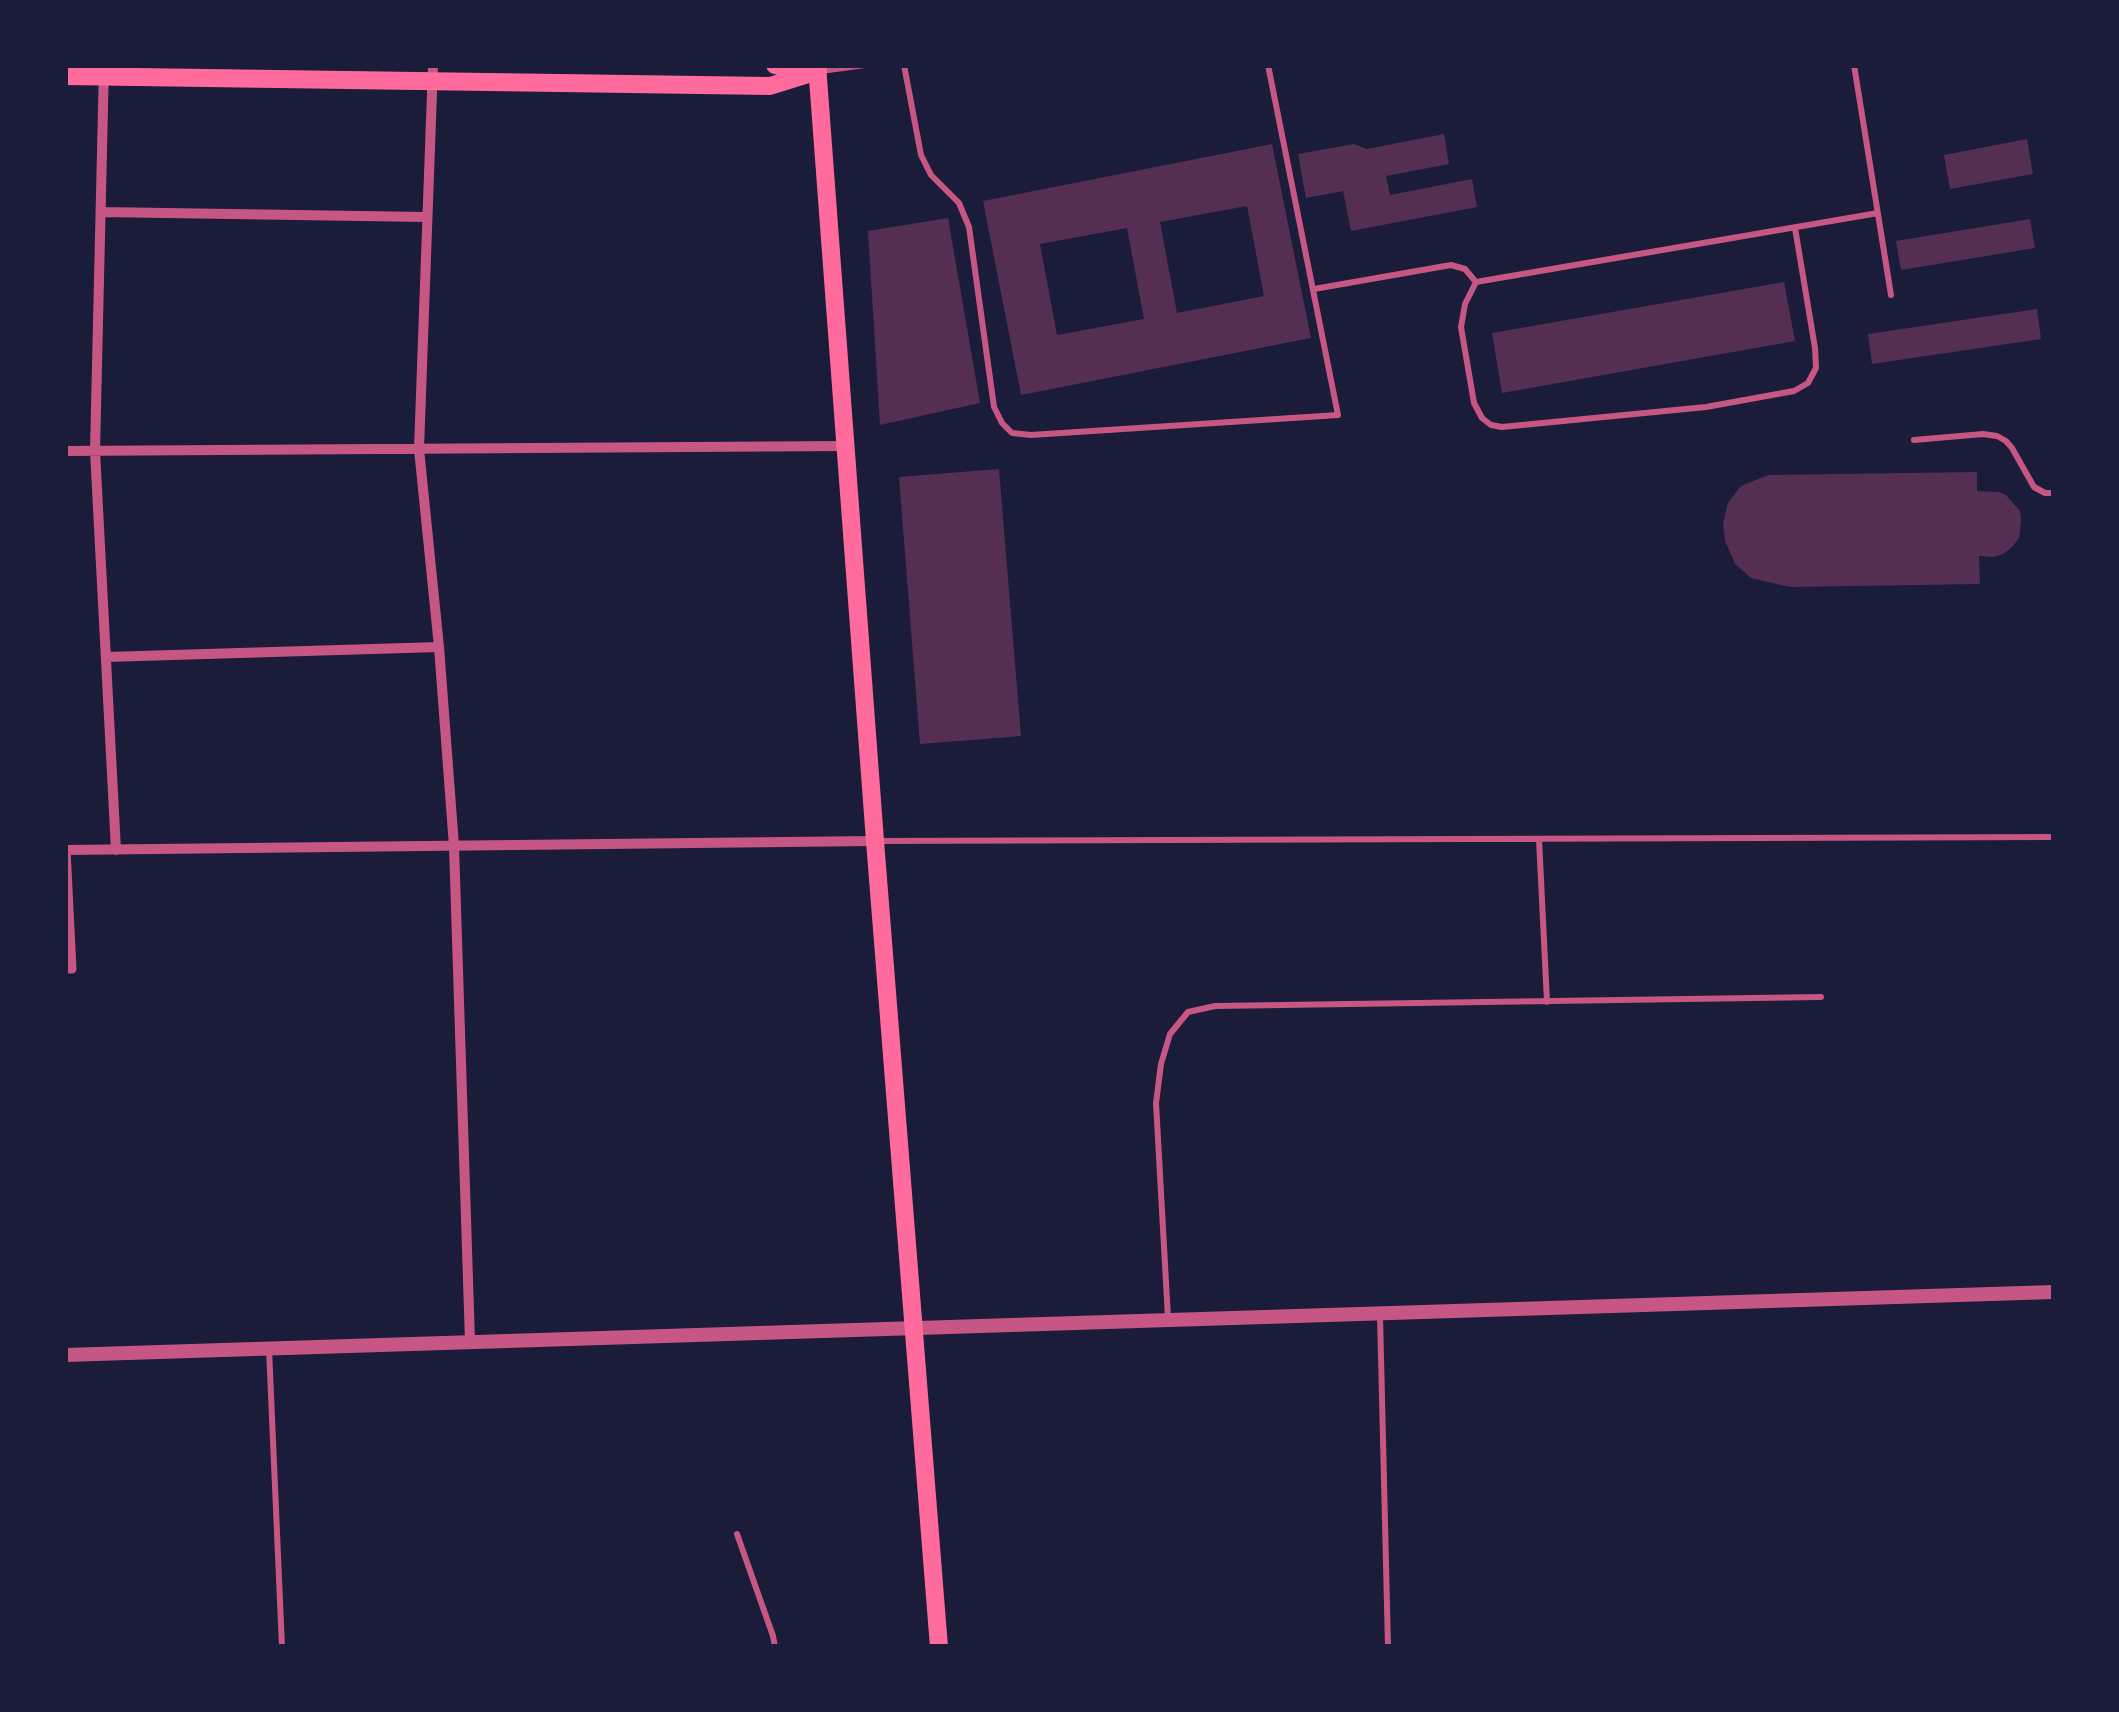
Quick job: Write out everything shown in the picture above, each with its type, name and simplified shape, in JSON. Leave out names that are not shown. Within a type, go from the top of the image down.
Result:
[{"type":"main road","points":[[775,65],[818,68]]},
{"type":"main road","points":[[65,76],[104,71],[433,73],[770,86],[818,68]]},
{"type":"main road","points":[[818,68],[940,1647]]},
{"type":"street","points":[[104,71],[95,451],[116,850]]},
{"type":"street","points":[[433,73],[419,449],[454,846],[470,1342]]},
{"type":"street","points":[[101,212],[426,217]]},
{"type":"street","points":[[65,451],[846,446]]},
{"type":"street","points":[[106,656],[439,647]]},
{"type":"street","points":[[65,969],[72,969],[65,850],[875,841]]},
{"type":"street","points":[[65,1355],[2054,1292]]},
{"type":"lane","points":[[818,68],[865,65]]},
{"type":"lane","points":[[904,65],[921,155],[932,175],[958,203],[969,227],[994,407],[1012,433],[1031,436],[1338,414],[1268,65]]},
{"type":"lane","points":[[1854,65],[1890,295]]},
{"type":"lane","points":[[1476,282],[1878,214]]},
{"type":"lane","points":[[1476,282],[1465,304],[1461,327],[1474,403],[1491,425],[1706,406],[1794,391],[1808,383],[1816,368],[1795,228]]},
{"type":"lane","points":[[1313,289],[1451,265],[1466,270],[1476,282]]},
{"type":"lane","points":[[1914,440],[1997,436],[2012,448],[2034,487],[2054,493]]},
{"type":"lane","points":[[875,841],[2054,837]]},
{"type":"lane","points":[[1539,839],[1546,1002]]},
{"type":"lane","points":[[1168,1320],[1156,1102],[1170,1034],[1188,1012],[1215,1006],[1821,998]]},
{"type":"lane","points":[[1380,1313],[1388,1647]]},
{"type":"lane","points":[[269,1348],[282,1647]]},
{"type":"lane","points":[[737,1534],[774,1647]]},
{"type":"building","points":[[1444,134],[1449,164],[1386,176],[1390,195],[1472,179],[1477,207],[1351,231],[1343,191],[1306,198],[1298,154],[1354,144],[1367,149]]},
{"type":"building","points":[[2027,139],[2033,174],[1950,189],[1944,155]]},
{"type":"building","points":[[1272,144],[1311,338],[1021,395],[983,201]],"holes":[[[1247,206],[1264,296],[1177,313],[1160,222]],[[1127,228],[1144,319],[1057,335],[1040,244]]]},
{"type":"building","points":[[948,218],[980,403],[880,425],[868,231]]},
{"type":"building","points":[[2030,219],[2035,248],[1901,270],[1896,241]]},
{"type":"building","points":[[1784,282],[1795,341],[1502,393],[1492,333]]},
{"type":"building","points":[[2037,309],[2041,339],[1872,364],[1868,334]]},
{"type":"building","points":[[999,469],[1021,736],[920,744],[899,477]]},
{"type":"building","points":[[1977,472],[1977,491],[2006,495],[2020,511],[2021,521],[2019,538],[2012,547],[1994,557],[1979,556],[1980,584],[1790,587],[1751,578],[1735,564],[1725,541],[1723,523],[1728,503],[1741,486],[1768,475]]}]
